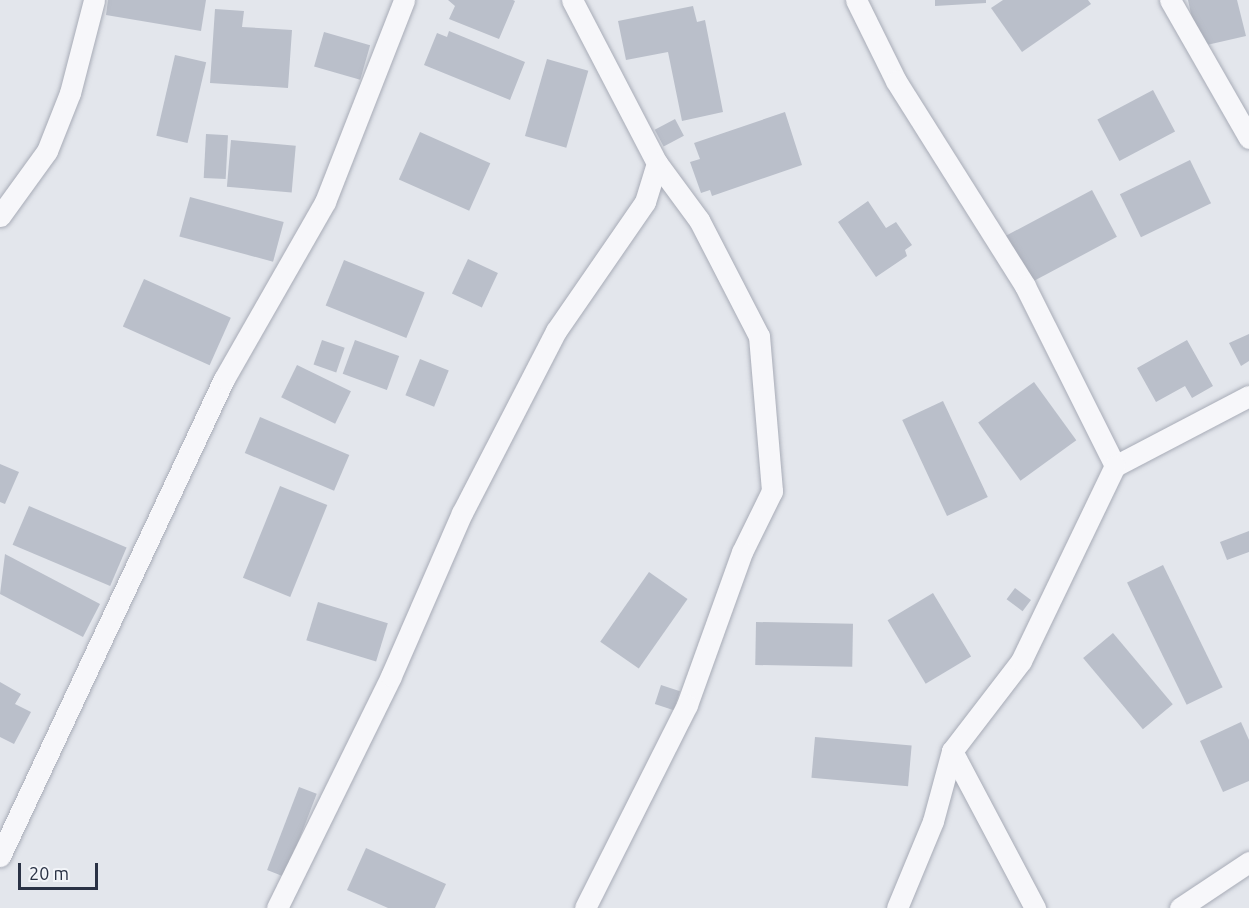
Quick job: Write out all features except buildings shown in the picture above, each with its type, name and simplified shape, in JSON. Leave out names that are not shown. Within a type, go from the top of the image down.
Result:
[{"type":"street","points":[[0,216],[47,151],[70,93],[94,0]]},
{"type":"street","points":[[0,855],[224,380],[325,202],[404,0]]},
{"type":"street","points":[[572,0],[657,163],[699,220],[759,336],[772,491],[742,552],[687,705],[585,908]]},
{"type":"street","points":[[856,0],[896,81],[1025,286],[1115,466]]},
{"type":"street","points":[[1170,0],[1249,138]]},
{"type":"street","points":[[277,908],[391,676],[462,513],[556,331],[645,202],[657,163]]},
{"type":"street","points":[[897,908],[933,821],[952,751],[1021,661],[1115,466],[1249,396]]},
{"type":"street","points":[[952,751],[1035,908]]},
{"type":"street","points":[[1180,908],[1249,862]]}]
